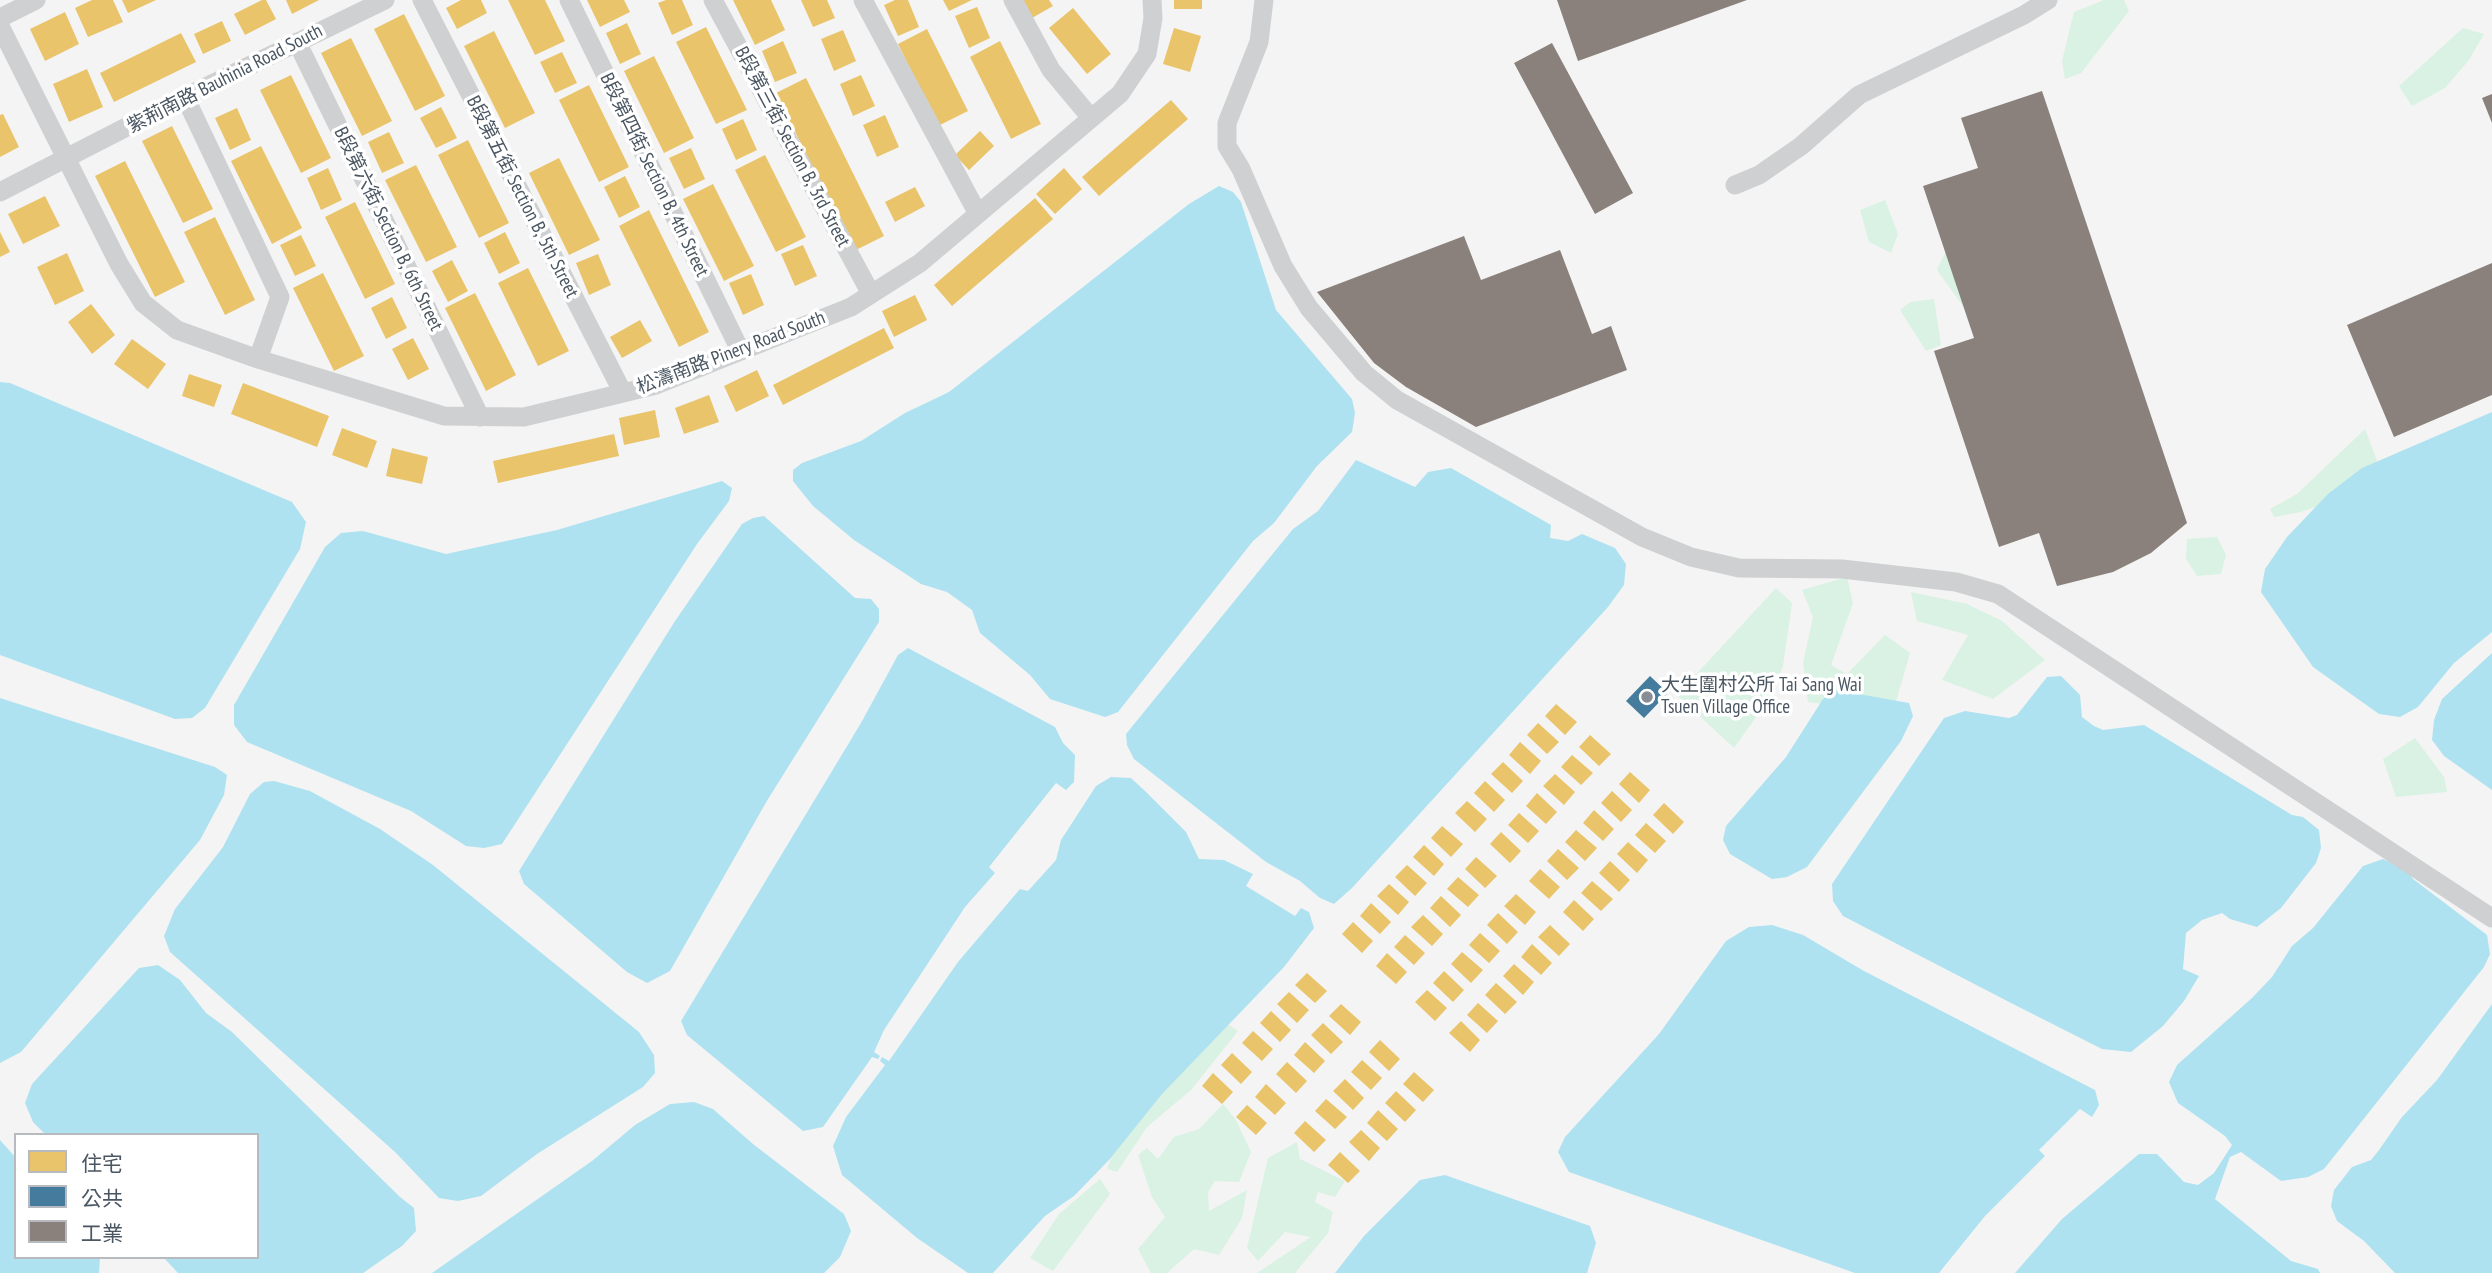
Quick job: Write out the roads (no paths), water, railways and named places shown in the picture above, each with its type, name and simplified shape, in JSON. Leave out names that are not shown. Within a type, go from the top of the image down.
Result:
[{"type":"street","points":[[0,18],[37,0]]},
{"type":"street","name":"紫荊南路 Bauhinia Road South","points":[[0,192],[296,42],[385,0]]},
{"type":"street","name":"B段第五街 Section B, 5th Street","points":[[422,0],[623,393]]},
{"type":"street","name":"B段第四街 Section B, 4th Street","points":[[569,0],[740,351]]},
{"type":"street","name":"B段第三街 Section B, 3rd Street","points":[[713,0],[871,294]]},
{"type":"street","points":[[863,0],[978,214]]},
{"type":"street","points":[[1013,0],[1051,70],[1091,117]]},
{"type":"street","name":"松濤南路 Pinery Road South","points":[[0,26],[119,264],[143,303],[177,330],[258,359],[444,416],[524,417],[656,385],[851,307],[920,264],[1120,94],[1147,54],[1153,18],[1152,0]]},
{"type":"street","points":[[1264,0],[1259,42],[1227,123],[1227,146],[1241,169],[1283,266],[1309,308],[1364,373],[1397,400],[1642,537],[1691,557],[1739,568],[1842,569],[1956,582],[1998,594],[2492,918]]},
{"type":"street","points":[[1735,185],[1759,175],[1801,146],[1859,95],[2024,15],[2048,0]]},
{"type":"street","name":"B段第六街 Section B, 6th Street","points":[[296,42],[480,416]]},
{"type":"street","points":[[186,97],[280,297],[258,359]]},
{"type":"water","points":[[1219,186],[1233,192],[1241,202],[1276,310],[1352,399],[1355,413],[1352,432],[1317,466],[1274,523],[1253,541],[1118,712],[1105,717],[1050,699],[1030,675],[980,633],[972,610],[947,592],[921,584],[854,540],[813,506],[793,481],[793,470],[802,463],[861,441],[905,413],[949,392],[1189,204]]},
{"type":"water","points":[[0,382],[10,383],[292,502],[306,522],[300,549],[205,708],[192,718],[175,719],[0,655]]},
{"type":"water","points":[[2492,412],[2492,632],[2454,663],[2418,707],[2400,717],[2379,714],[2313,667],[2261,592],[2265,569],[2287,537],[2328,494],[2362,468]]},
{"type":"water","points":[[1356,460],[1415,487],[1428,472],[1451,468],[1551,525],[1550,538],[1568,541],[1582,534],[1615,548],[1626,564],[1624,585],[1608,607],[1352,888],[1334,904],[1320,898],[1300,881],[1266,862],[1134,759],[1127,745],[1126,734],[1293,529],[1318,511]]},
{"type":"water","points":[[722,481],[732,488],[729,501],[697,544],[502,844],[484,848],[466,846],[411,811],[247,742],[234,725],[234,705],[325,547],[341,533],[363,531],[446,554],[557,530]]},
{"type":"water","points":[[764,516],[855,598],[871,599],[879,609],[879,622],[768,799],[670,971],[647,983],[627,972],[524,884],[519,871],[675,621],[742,524]]},
{"type":"water","points":[[908,648],[1055,727],[1063,743],[1075,755],[1074,782],[1066,790],[1056,783],[989,867],[995,873],[965,907],[884,1030],[874,1052],[880,1056],[878,1059],[872,1057],[823,1127],[803,1131],[687,1035],[681,1021],[861,723],[898,655]]},
{"type":"water","points":[[2492,653],[2492,790],[2444,756],[2432,740],[2434,720],[2442,699]]},
{"type":"water","points":[[2061,676],[2080,695],[2082,717],[2094,726],[2103,730],[2144,725],[2292,815],[2303,817],[2319,830],[2321,848],[2316,863],[2281,908],[2257,927],[2230,919],[2222,913],[2202,920],[2186,933],[2183,969],[2199,976],[2184,1001],[2163,1026],[2131,1052],[2102,1049],[2013,1004],[1843,916],[1833,901],[1832,884],[1944,718],[1965,711],[2009,718],[2017,715],[2047,677]]},
{"type":"water","points":[[1836,690],[1909,703],[1913,716],[1901,741],[1807,867],[1787,877],[1772,879],[1730,854],[1723,840],[1726,826],[1786,757],[1823,699]]},
{"type":"water","points":[[0,698],[215,767],[227,775],[224,795],[200,840],[21,1052],[0,1063]]},
{"type":"water","points":[[1111,777],[1131,778],[1144,790],[1186,832],[1199,859],[1224,860],[1253,874],[1246,886],[1295,916],[1301,908],[1309,912],[1314,928],[1284,967],[1162,1094],[1109,1160],[1074,1196],[1045,1216],[993,1273],[968,1273],[917,1238],[842,1175],[833,1146],[846,1117],[885,1065],[880,1061],[882,1057],[889,1061],[958,962],[1020,889],[1028,891],[1056,860],[1061,840],[1096,786]]},
{"type":"water","points":[[274,781],[310,791],[380,829],[433,865],[639,1032],[654,1055],[655,1073],[643,1087],[537,1154],[481,1196],[458,1201],[439,1198],[395,1152],[170,952],[164,936],[175,909],[223,847],[250,794],[264,782]]},
{"type":"water","points":[[2383,859],[2406,869],[2413,879],[2487,935],[2490,954],[2484,967],[2324,1169],[2308,1177],[2281,1181],[2241,1152],[2230,1157],[2215,1199],[2291,1261],[2318,1269],[2320,1273],[2015,1273],[2062,1219],[2139,1154],[2157,1154],[2184,1182],[2198,1185],[2214,1173],[2232,1145],[2225,1136],[2178,1103],[2169,1082],[2177,1065],[2272,977],[2292,946],[2313,928],[2363,866]]},
{"type":"water","points":[[1772,925],[1803,935],[1864,971],[2095,1090],[2099,1105],[2092,1117],[2080,1109],[2039,1150],[2045,1156],[1985,1216],[1939,1273],[1855,1273],[1569,1172],[1558,1152],[1565,1137],[1659,1034],[1726,941],[1749,927]]},
{"type":"water","points":[[158,965],[180,980],[206,1013],[232,1032],[414,1208],[416,1231],[402,1246],[363,1273],[178,1273],[165,1259],[259,1259],[259,1133],[44,1133],[33,1122],[25,1103],[32,1084],[139,968]]},
{"type":"water","points":[[2492,1004],[2492,1273],[2395,1273],[2364,1241],[2337,1221],[2331,1206],[2334,1190],[2352,1167],[2371,1160],[2402,1117],[2437,1080]]},
{"type":"water","points":[[694,1102],[713,1109],[753,1144],[844,1214],[851,1231],[840,1257],[824,1273],[432,1273],[592,1161],[635,1125],[670,1104]]},
{"type":"water","points":[[0,1140],[14,1156],[14,1259],[100,1259],[99,1273],[0,1273]]},
{"type":"water","points":[[1445,1175],[1590,1226],[1596,1243],[1587,1273],[1335,1273],[1364,1236],[1420,1180]]},
{"type":"place","name":"大生圍村公所 Tai Sang Wai Tsuen Village Office","points":[[1647,697]]}]
